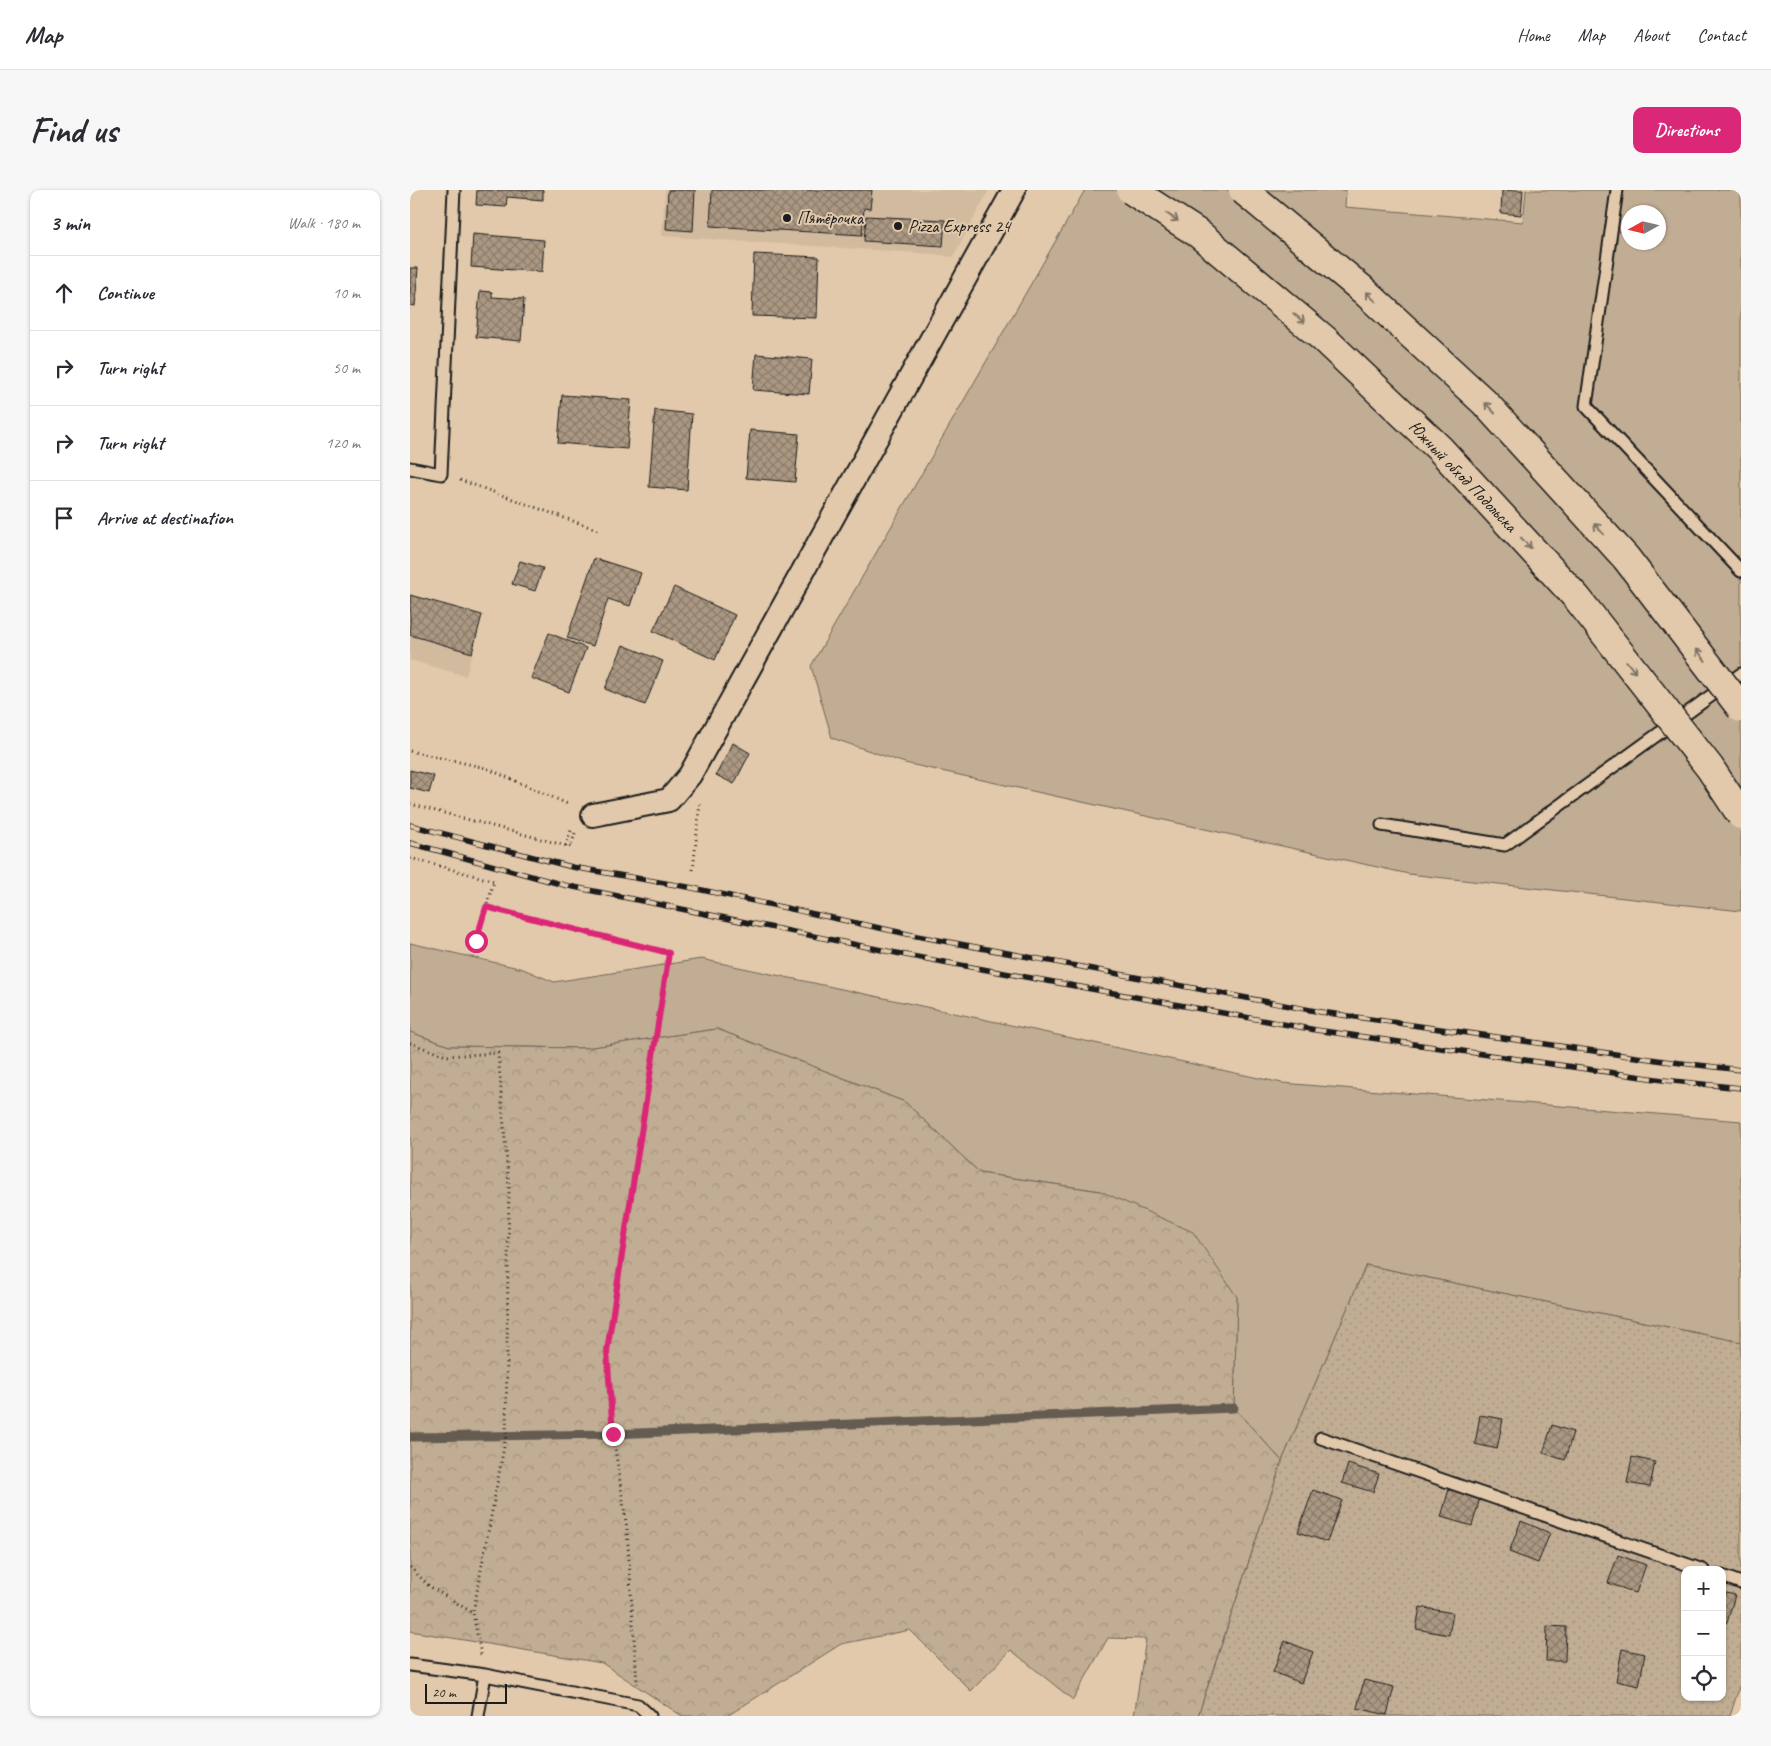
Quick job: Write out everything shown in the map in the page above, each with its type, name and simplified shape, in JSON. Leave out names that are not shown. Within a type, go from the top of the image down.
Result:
[{"type":"main road","name":"Южный обход Подольска","points":[[1131,190],[1199,234],[1324,339],[1440,449],[1577,598],[1710,768],[1741,815]]},
{"type":"main road","points":[[1243,190],[1363,290],[1485,402],[1626,558],[1741,708]]},
{"type":"street","points":[[593,815],[669,800],[690,775],[1014,190]]},
{"type":"lane","points":[[410,468],[441,474],[454,190]]},
{"type":"lane","points":[[1617,190],[1586,406],[1741,571]]},
{"type":"lane","points":[[1382,825],[1505,845],[1741,674]]},
{"type":"lane","points":[[1321,1438],[1691,1566]]},
{"type":"lane","points":[[1726,1577],[1741,1583]]},
{"type":"lane","points":[[410,1664],[485,1675],[638,1705],[650,1716]]},
{"type":"lane","points":[[478,1716],[485,1675]]},
{"type":"path","points":[[441,474],[598,530]]},
{"type":"path","points":[[410,751],[486,768],[593,815]]},
{"type":"path","points":[[410,804],[571,847],[575,834]]},
{"type":"path","points":[[566,846],[573,826]]},
{"type":"path","points":[[410,858],[494,881],[476,941]]},
{"type":"path","points":[[486,907],[669,953],[607,1351],[613,1434],[627,1529],[638,1705]]},
{"type":"path","points":[[410,1043],[446,1056],[498,1053],[509,1188],[506,1436],[473,1613],[485,1675]]},
{"type":"path","points":[[410,1567],[429,1586],[473,1613]]},
{"type":"shaded area","points":[[665,190],[989,190],[953,257],[934,254],[662,236]]},
{"type":"shaded area","points":[[410,595],[482,615],[466,676],[410,660]]},
{"type":"green space","points":[[1085,190],[1346,190],[1345,207],[1523,222],[1526,190],[1741,190],[1741,911],[1409,874],[905,763],[832,738],[811,666]]},
{"type":"green space","points":[[410,943],[523,969],[554,982],[701,959],[1282,1083],[1741,1121],[1741,1342],[1366,1265],[1282,1461],[1234,1408],[1237,1297],[1100,1191],[980,1173],[905,1102],[717,1029],[586,1048],[449,1046],[410,1032]]},
{"type":"green space","points":[[717,1029],[905,1102],[980,1173],[1100,1191],[1193,1232],[1237,1297],[1234,1408],[1282,1461],[1198,1716],[1134,1716],[1146,1639],[1108,1638],[1073,1700],[1011,1650],[971,1691],[910,1630],[841,1644],[727,1716],[682,1716],[602,1663],[410,1631],[410,1032],[449,1046],[586,1048]]},
{"type":"green space","points":[[1366,1265],[1741,1342],[1741,1682],[1730,1716],[1198,1716],[1282,1461]]},
{"type":"building","points":[[477,190],[543,190],[543,200],[507,197],[506,207],[476,205]]},
{"type":"building","points":[[668,190],[695,190],[693,231],[666,229]]},
{"type":"building","name":"Пятёрочка","points":[[712,190],[872,190],[870,209],[864,208],[862,235],[710,226]]},
{"type":"building","points":[[1502,190],[1523,190],[1521,215],[1501,213]]},
{"type":"building","points":[[866,216],[945,220],[943,246],[864,241]]},
{"type":"building","points":[[473,234],[544,240],[542,272],[471,267]]},
{"type":"building","points":[[754,254],[819,257],[817,318],[752,316]]},
{"type":"building","points":[[410,268],[418,268],[415,306],[410,305]]},
{"type":"building","points":[[480,291],[492,292],[492,297],[524,299],[521,341],[476,337]]},
{"type":"building","points":[[756,354],[812,359],[809,394],[753,390]]},
{"type":"building","points":[[562,395],[631,400],[627,449],[558,443]]},
{"type":"building","points":[[655,410],[692,414],[687,490],[649,487]]},
{"type":"building","points":[[750,430],[799,434],[795,482],[746,478]]},
{"type":"building","points":[[594,558],[641,573],[630,606],[608,599],[593,646],[567,638]]},
{"type":"building","points":[[520,561],[543,568],[535,591],[512,584]]},
{"type":"building","points":[[674,587],[735,615],[715,660],[653,631]]},
{"type":"building","points":[[410,595],[482,615],[472,653],[410,635]]},
{"type":"building","points":[[549,633],[586,648],[569,692],[531,678]]},
{"type":"building","points":[[623,645],[663,661],[645,705],[605,689]]},
{"type":"building","points":[[733,743],[750,753],[734,784],[716,775]]},
{"type":"building","points":[[410,770],[434,776],[429,793],[410,788]]},
{"type":"building","points":[[1480,1415],[1503,1419],[1497,1449],[1475,1444]]},
{"type":"building","points":[[1552,1425],[1573,1432],[1565,1460],[1543,1453]]},
{"type":"building","points":[[1632,1457],[1655,1462],[1650,1487],[1627,1483]]},
{"type":"building","points":[[1348,1464],[1379,1474],[1373,1492],[1342,1483]]},
{"type":"building","points":[[1449,1489],[1480,1498],[1472,1526],[1441,1517]]},
{"type":"building","points":[[1313,1490],[1342,1500],[1327,1542],[1298,1532]]},
{"type":"building","points":[[1521,1521],[1550,1533],[1538,1563],[1509,1552]]},
{"type":"building","points":[[1618,1555],[1646,1565],[1636,1593],[1608,1583]]},
{"type":"building","points":[[1726,1593],[1735,1595],[1726,1623]]},
{"type":"building","points":[[1420,1607],[1453,1613],[1449,1635],[1416,1629]]},
{"type":"building","points":[[1547,1626],[1566,1627],[1565,1661],[1546,1661]]},
{"type":"building","points":[[1285,1641],[1313,1652],[1301,1683],[1273,1672]]},
{"type":"building","points":[[1622,1649],[1645,1654],[1639,1686],[1616,1681]]},
{"type":"building","points":[[1364,1680],[1394,1687],[1387,1715],[1357,1708]]},
{"type":"waterway","points":[[410,1437],[613,1434],[1234,1408]]},
{"type":"railway","points":[[410,825],[572,867],[688,887],[917,936],[1321,1012],[1664,1061],[1741,1070]]},
{"type":"railway","points":[[410,843],[564,885],[911,956],[1316,1030],[1663,1080],[1741,1088]]},
{"type":"place","name":"Пятёрочка","points":[[787,218]]},
{"type":"place","name":"Pizza Express 24","points":[[898,226]]},
{"type":"route","points":[[476,941],[486,907],[669,953],[607,1351],[613,1434]]}]
